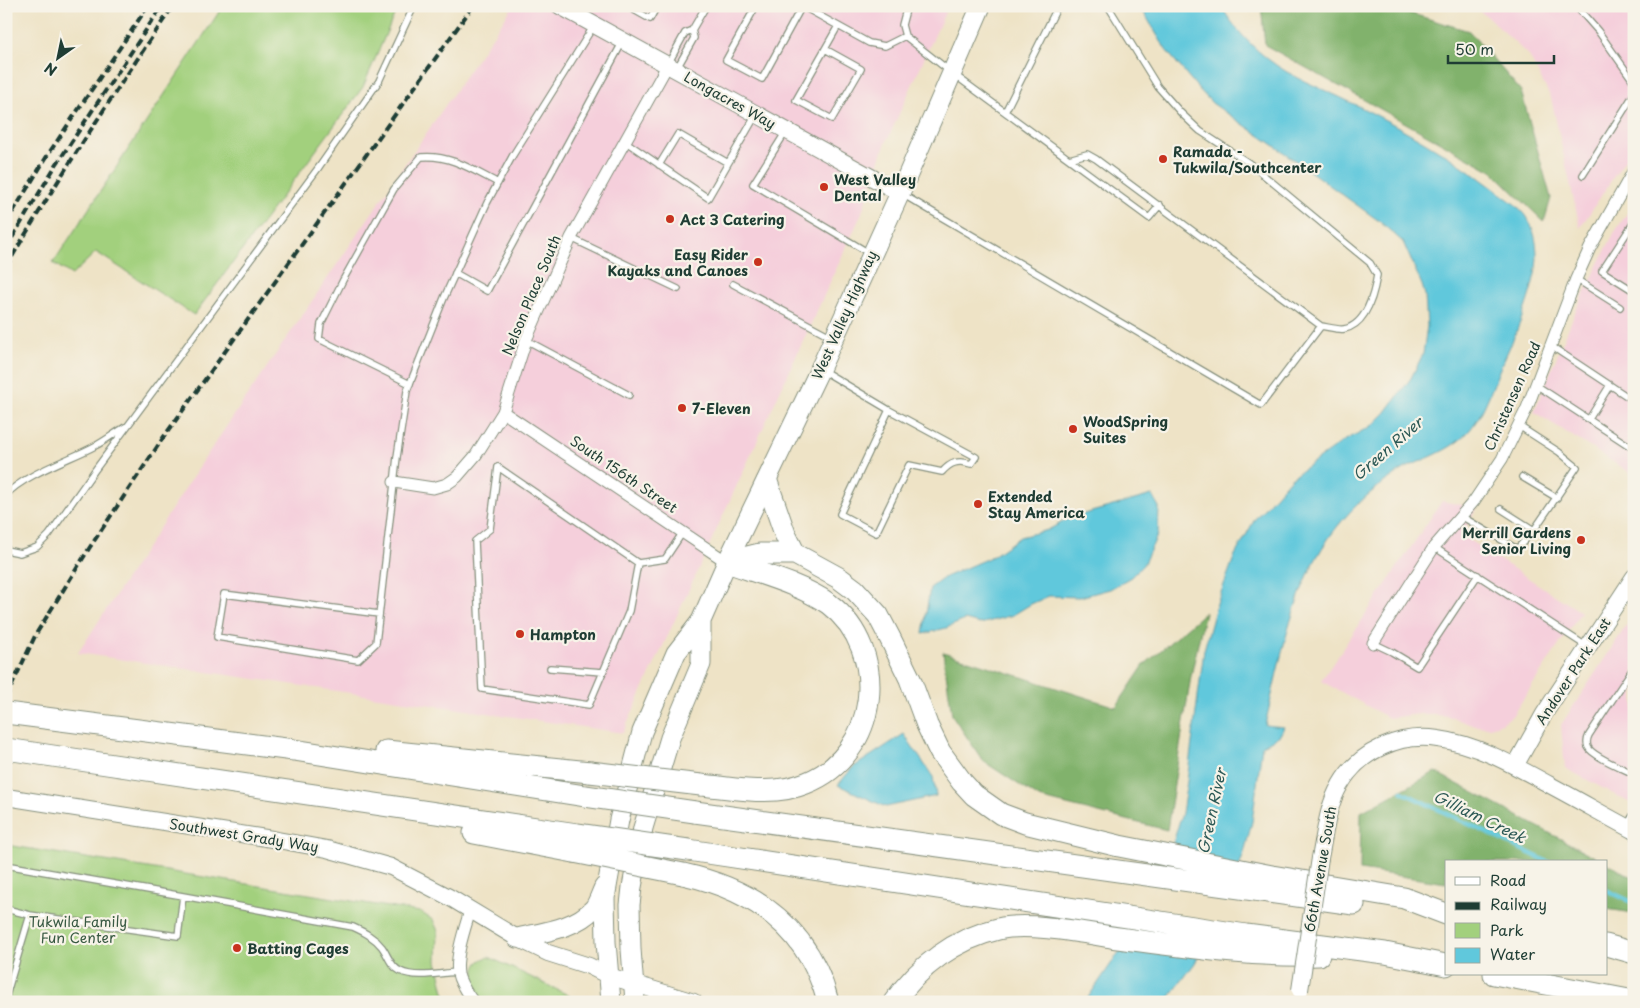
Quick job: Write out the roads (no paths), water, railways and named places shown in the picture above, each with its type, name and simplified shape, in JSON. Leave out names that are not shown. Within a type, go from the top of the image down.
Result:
[{"type":"highway","points":[[767,482],[787,538],[795,554]]},
{"type":"highway","points":[[727,562],[760,554],[795,554],[839,578],[855,590],[878,614],[910,679],[927,726],[940,752],[974,796],[993,810],[1012,819],[1268,884]]},
{"type":"highway","points":[[294,750],[356,748],[758,791],[789,789],[807,783],[826,772],[850,748],[863,723],[870,695],[870,681],[863,650],[851,627],[828,604],[801,589],[727,562]]},
{"type":"highway","points":[[6,713],[294,750],[585,796],[1109,869],[1404,898],[1445,916]]},
{"type":"highway","points":[[6,749],[272,788],[412,821],[575,843],[688,850],[1091,912],[1243,944],[1287,956],[1385,953],[1445,965]]},
{"type":"highway","points":[[575,843],[701,878],[734,890],[763,906],[779,919],[804,948],[816,966],[826,996]]},
{"type":"highway","points":[[894,1002],[910,980],[934,959],[960,943],[999,928],[1027,927],[1192,947],[1243,944]]},
{"type":"highway","points":[[1608,946],[1634,953]]},
{"type":"highway","points":[[1504,976],[1634,1001]]},
{"type":"main road","name":"Longacres Way","points":[[560,6],[900,193]]},
{"type":"main road","name":"West Valley Highway","points":[[608,879],[619,820],[642,732],[676,653],[701,620],[820,369],[900,193],[981,6]]},
{"type":"main road","name":"Andover Park East","points":[[1515,766],[1544,714],[1634,577]]},
{"type":"main road","name":"West Valley Highway","points":[[634,993],[630,905],[632,887],[644,823],[670,738],[701,664],[701,620]]},
{"type":"main road","name":"66th Avenue South","points":[[1300,996],[1328,815],[1340,784],[1350,771],[1362,760],[1382,747],[1406,739],[1437,738],[1480,751],[1515,766],[1631,824]]},
{"type":"main road","name":"Southwest Grady Way","points":[[6,797],[272,839],[326,849],[391,867],[449,897],[517,938],[548,953],[589,966],[609,976],[634,993],[694,1002]]},
{"type":"main road","points":[[517,938],[568,926],[583,917],[594,907],[608,879]]},
{"type":"main road","points":[[608,879],[605,898],[611,1002]]},
{"type":"street","name":"Nelson Place South","points":[[394,482],[433,488],[447,484],[457,477],[476,455],[503,412],[526,340],[571,238],[671,68]]},
{"type":"street","name":"Christensen Road","points":[[1373,643],[1434,547],[1487,483],[1518,426],[1536,385],[1576,279],[1590,248],[1634,170]]},
{"type":"street","name":"South 156th Street","points":[[503,412],[727,562]]},
{"type":"street","points":[[470,911],[461,946],[458,972],[461,984],[473,1002]]},
{"type":"lane","points":[[6,550],[20,553],[37,547],[49,535],[379,81],[414,6]]},
{"type":"lane","points":[[627,6],[650,19],[657,6]]},
{"type":"lane","points":[[671,68],[685,33],[692,30],[706,6]]},
{"type":"lane","points":[[756,6],[726,60],[762,79],[802,6],[869,43],[885,46],[905,36]]},
{"type":"lane","points":[[907,6],[902,25],[905,36],[952,73],[1150,218],[1160,205]]},
{"type":"lane","points":[[1006,112],[1058,6]]},
{"type":"lane","points":[[1069,159],[1087,154],[1096,159],[1321,326],[1343,330],[1353,326],[1361,318],[1369,305],[1377,275],[1370,263],[1249,163],[1200,131],[1181,113],[1158,87],[1108,6]]},
{"type":"lane","points":[[1576,6],[1598,31],[1634,82]]},
{"type":"lane","points":[[379,614],[224,594],[217,637],[358,660],[376,643],[394,482],[407,391],[455,273],[512,155],[594,25]]},
{"type":"lane","points":[[825,49],[861,69],[832,119],[796,100],[838,26]]},
{"type":"lane","points":[[671,68],[694,38],[692,30]]},
{"type":"lane","points":[[455,273],[487,291],[623,41]]},
{"type":"lane","points":[[1583,174],[1631,105],[1634,94]]},
{"type":"lane","points":[[626,142],[708,198],[756,114]]},
{"type":"lane","points":[[786,131],[753,184],[871,255]]},
{"type":"lane","points":[[659,165],[678,134],[728,164]]},
{"type":"lane","points":[[410,384],[319,339],[321,324],[343,280],[394,189],[421,156],[435,155],[456,162],[498,183]]},
{"type":"lane","points":[[900,193],[1261,405],[1321,326]]},
{"type":"lane","points":[[1634,222],[1602,271],[1634,291]]},
{"type":"lane","points":[[571,238],[678,289]]},
{"type":"lane","points":[[1576,279],[1620,307]]},
{"type":"lane","points":[[733,284],[834,338]]},
{"type":"lane","points":[[526,340],[628,395]]},
{"type":"lane","points":[[1550,346],[1634,401]]},
{"type":"lane","points":[[820,369],[889,410],[976,457],[971,464],[962,461],[948,465],[942,472],[909,465],[876,533],[840,514],[889,410]]},
{"type":"lane","points":[[1536,385],[1634,448]]},
{"type":"lane","points":[[1589,419],[1610,385]]},
{"type":"lane","points":[[6,495],[10,490],[41,472],[96,446],[128,424]]},
{"type":"lane","points":[[1461,516],[1517,549],[1534,530],[1577,467],[1559,452],[1518,426]]},
{"type":"lane","points":[[638,563],[629,611],[589,705],[482,690],[475,541],[490,529],[498,467],[638,563],[665,559],[683,532]]},
{"type":"lane","points":[[1522,477],[1557,498]]},
{"type":"lane","points":[[1501,509],[1534,530]]},
{"type":"lane","points":[[1434,547],[1588,648]]},
{"type":"lane","points":[[1373,643],[1417,667],[1478,575]]},
{"type":"lane","points":[[1634,667],[1589,735],[1587,742],[1589,749],[1595,754],[1634,774]]},
{"type":"lane","points":[[550,668],[603,672]]},
{"type":"lane","points":[[6,866],[353,927],[378,942],[390,961],[400,971],[416,975],[458,972]]},
{"type":"lane","points":[[6,909],[30,915],[178,936],[183,896]]},
{"type":"lane","points":[[6,996],[30,915]]},
{"type":"water","name":"Green River","points":[[1140,6],[1221,6],[1242,35],[1277,66],[1410,134],[1461,165],[1511,201],[1527,217],[1535,237],[1537,259],[1529,298],[1521,321],[1484,407],[1472,427],[1451,446],[1404,469],[1368,495],[1337,527],[1309,572],[1290,622],[1265,725],[1284,727],[1280,735],[1262,746],[1252,822],[1244,853],[1233,884],[1195,963],[1166,1002],[1085,1002],[1139,923],[1170,853],[1182,813],[1204,650],[1216,606],[1235,555],[1255,519],[1291,478],[1342,442],[1373,425],[1386,412],[1411,378],[1423,354],[1427,326],[1425,295],[1403,242],[1379,221],[1212,103],[1166,50]]},
{"type":"water","points":[[1152,495],[1159,507],[1158,534],[1143,565],[1131,577],[1110,589],[1080,597],[1049,596],[1013,615],[980,624],[965,620],[946,628],[923,634],[930,588],[945,577],[993,556],[1020,537],[1048,530],[1070,518]]},
{"type":"water","points":[[904,734],[933,777],[936,796],[886,807],[838,785],[852,768]]},
{"type":"waterway","name":"Gilliam Creek","points":[[1402,792],[1544,860]]},
{"type":"waterway","name":"Gilliam Creek","points":[[1608,891],[1634,903]]},
{"type":"railway","points":[[6,223],[49,153],[148,6]]},
{"type":"railway","points":[[6,248],[56,165],[162,6]]},
{"type":"railway","points":[[6,267],[87,135],[173,6]]},
{"type":"railway","points":[[6,698],[36,634],[90,547],[163,438],[473,6]]},
{"type":"place","name":"Ramada - Tukwila/Southcenter","points":[[1163,159]]},
{"type":"place","name":"West Valley Dental","points":[[824,187]]},
{"type":"place","name":"Act 3 Catering","points":[[670,219]]},
{"type":"place","name":"Easy Rider Kayaks and Canoes","points":[[758,262]]},
{"type":"place","name":"7-Eleven","points":[[682,408]]},
{"type":"place","name":"WoodSpring Suites","points":[[1073,429]]},
{"type":"place","name":"Extended Stay America","points":[[978,504]]},
{"type":"place","name":"Merrill Gardens Senior Living","points":[[1581,540]]},
{"type":"place","name":"Hampton","points":[[520,634]]},
{"type":"place","name":"Batting Cages","points":[[237,948]]},
{"type":"park label","name":"Tukwila Family Fun Center","points":[[78,930]]}]
